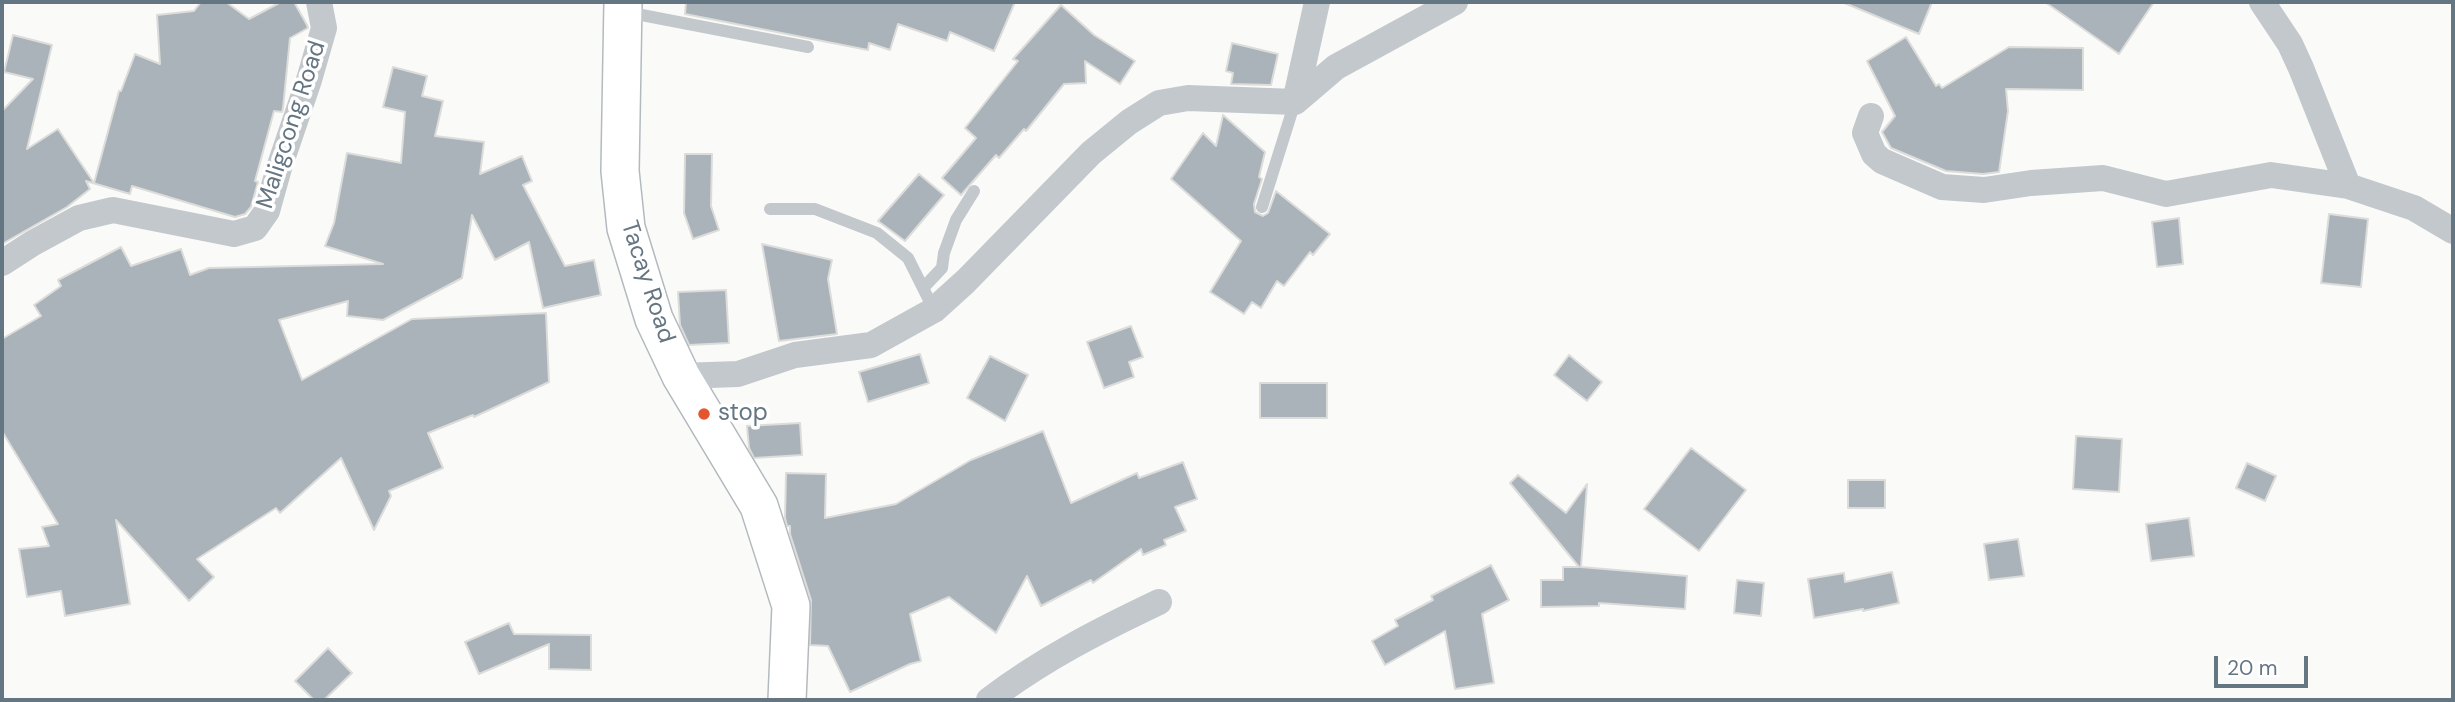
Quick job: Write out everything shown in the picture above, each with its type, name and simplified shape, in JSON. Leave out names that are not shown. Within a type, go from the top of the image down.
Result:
[{"type":"main road","name":"Tacay Road","points":[[623,6],[620,171],[626,228],[654,319],[681,376],[759,506],[791,606],[787,700]]},
{"type":"street","name":"Maligcong Road","points":[[2,263],[79,218],[113,210],[233,234],[255,228],[267,211],[324,28],[319,2]]},
{"type":"street","points":[[1295,102],[1317,2]]},
{"type":"street","points":[[681,376],[738,373],[795,355],[871,345],[929,298],[966,281],[1091,153],[1129,122],[1159,103],[1188,98],[1295,102],[1336,67],[1454,2]]},
{"type":"street","points":[[2262,2],[2290,44],[2348,186]]},
{"type":"street","points":[[1871,117],[1865,133],[1874,154],[1882,161],[1942,187],[1984,190],[2031,183],[2103,178],[2166,194],[2270,175],[2348,186],[2414,208],[2453,231]]},
{"type":"street","points":[[989,700],[1025,672],[1080,640],[1159,602]]},
{"type":"lane","points":[[623,6],[808,47]]},
{"type":"lane","points":[[1262,207],[1295,102]]},
{"type":"lane","points":[[929,298],[942,268],[944,253],[956,220],[974,191]]},
{"type":"lane","points":[[771,209],[815,209],[877,233],[908,258],[929,298]]},
{"type":"building","points":[[201,2],[226,2],[249,19],[281,2],[294,2],[308,28],[290,38],[283,108],[282,112],[274,111],[255,181],[258,182],[251,207],[245,214],[235,217],[132,186],[130,194],[86,181],[90,189],[67,207],[2,244],[2,111],[33,79],[4,72],[13,35],[52,45],[27,149],[58,129],[94,183],[119,91],[135,54],[160,64],[157,15],[194,11]]},
{"type":"building","points":[[686,2],[1015,2],[994,51],[950,32],[947,41],[898,24],[890,50],[869,43],[868,50],[685,14]]},
{"type":"building","points":[[1842,2],[1932,2],[1919,34]]},
{"type":"building","points":[[2045,2],[2154,2],[2119,54]]},
{"type":"building","points":[[1061,5],[1094,35],[1135,61],[1120,84],[1085,61],[1086,83],[1064,84],[1026,131],[1024,129],[999,158],[996,155],[961,195],[942,178],[976,138],[965,128],[1018,61],[1013,59]]},
{"type":"building","points":[[1906,37],[1936,86],[1939,84],[1942,88],[2009,47],[2083,48],[2083,90],[2006,89],[2008,111],[1999,172],[1983,174],[1946,171],[1891,148],[1882,132],[1895,116],[1867,61]]},
{"type":"building","points":[[1232,43],[1278,54],[1271,85],[1231,84],[1233,73],[1226,71]]},
{"type":"building","points":[[393,67],[427,76],[422,96],[443,101],[435,136],[484,142],[480,174],[522,156],[532,181],[523,185],[565,266],[594,260],[601,295],[543,308],[529,242],[495,260],[472,215],[462,278],[383,320],[347,316],[348,301],[279,320],[302,380],[412,319],[546,313],[549,382],[474,417],[473,415],[428,433],[443,468],[389,491],[391,496],[374,530],[341,458],[280,513],[276,508],[197,559],[214,577],[189,601],[116,520],[130,604],[65,616],[61,591],[27,597],[19,549],[49,546],[42,527],[58,524],[2,431],[2,339],[41,316],[34,305],[61,286],[58,280],[121,247],[131,266],[181,249],[190,275],[209,268],[383,264],[325,246],[334,223],[347,153],[401,163],[405,112],[383,107]]},
{"type":"building","points":[[1223,115],[1265,152],[1259,177],[1262,179],[1254,204],[1255,212],[1263,216],[1268,213],[1276,191],[1330,234],[1313,255],[1310,252],[1284,286],[1277,281],[1261,308],[1252,302],[1244,314],[1210,292],[1241,241],[1171,179],[1203,133],[1216,146]]},
{"type":"building","points":[[685,154],[712,154],[711,206],[719,230],[693,239],[684,213]]},
{"type":"building","points":[[919,174],[944,195],[905,241],[878,221]]},
{"type":"building","points":[[2329,214],[2368,219],[2361,287],[2321,283]]},
{"type":"building","points":[[2179,218],[2183,264],[2157,267],[2152,222]]},
{"type":"building","points":[[762,244],[832,260],[828,279],[837,334],[779,341]]},
{"type":"building","points":[[726,290],[729,343],[689,345],[680,325],[678,292]]},
{"type":"building","points":[[1131,326],[1143,357],[1129,362],[1134,377],[1104,388],[1087,342]]},
{"type":"building","points":[[920,354],[929,383],[868,402],[859,372]]},
{"type":"building","points":[[1569,355],[1602,382],[1587,401],[1554,375]]},
{"type":"building","points":[[990,356],[1028,375],[1005,421],[967,398]]},
{"type":"building","points":[[1260,383],[1327,383],[1327,418],[1260,418]]},
{"type":"building","points":[[800,423],[802,455],[754,458],[749,448],[747,426]]},
{"type":"building","points":[[1043,431],[1071,503],[1137,473],[1139,478],[1183,462],[1197,499],[1175,507],[1186,531],[1164,540],[1166,545],[1143,555],[1141,549],[1093,583],[1091,580],[1041,606],[1027,576],[996,633],[949,597],[910,614],[921,661],[850,692],[828,646],[810,645],[811,600],[790,534],[790,526],[787,526],[785,518],[786,473],[826,474],[825,518],[896,504],[971,460]]},
{"type":"building","points":[[2076,436],[2122,439],[2119,492],[2073,489]]},
{"type":"building","points":[[1691,448],[1746,490],[1699,551],[1644,509]]},
{"type":"building","points":[[2247,463],[2276,476],[2265,501],[2236,488]]},
{"type":"building","points":[[1518,475],[1566,513],[1587,484],[1581,567],[1687,576],[1685,609],[1599,603],[1599,606],[1541,607],[1541,580],[1563,580],[1563,567],[1579,567],[1510,483]]},
{"type":"building","points":[[1848,480],[1885,480],[1885,508],[1848,508]]},
{"type":"building","points":[[2189,518],[2194,556],[2151,561],[2146,524]]},
{"type":"building","points":[[2018,539],[2024,576],[1989,580],[1984,544]]},
{"type":"building","points":[[1491,565],[1509,600],[1482,614],[1494,683],[1455,689],[1445,631],[1385,665],[1372,641],[1398,626],[1395,620],[1433,600],[1431,596]]},
{"type":"building","points":[[1892,572],[1899,603],[1814,618],[1808,579],[1844,573],[1845,582]]},
{"type":"building","points":[[1737,580],[1764,583],[1761,616],[1734,613]]},
{"type":"building","points":[[509,623],[514,634],[591,635],[591,670],[549,669],[549,644],[479,674],[465,642]]},
{"type":"building","points":[[328,648],[352,673],[324,700],[314,700],[295,681]]},
{"type":"place","name":"stop","points":[[704,414]]}]
